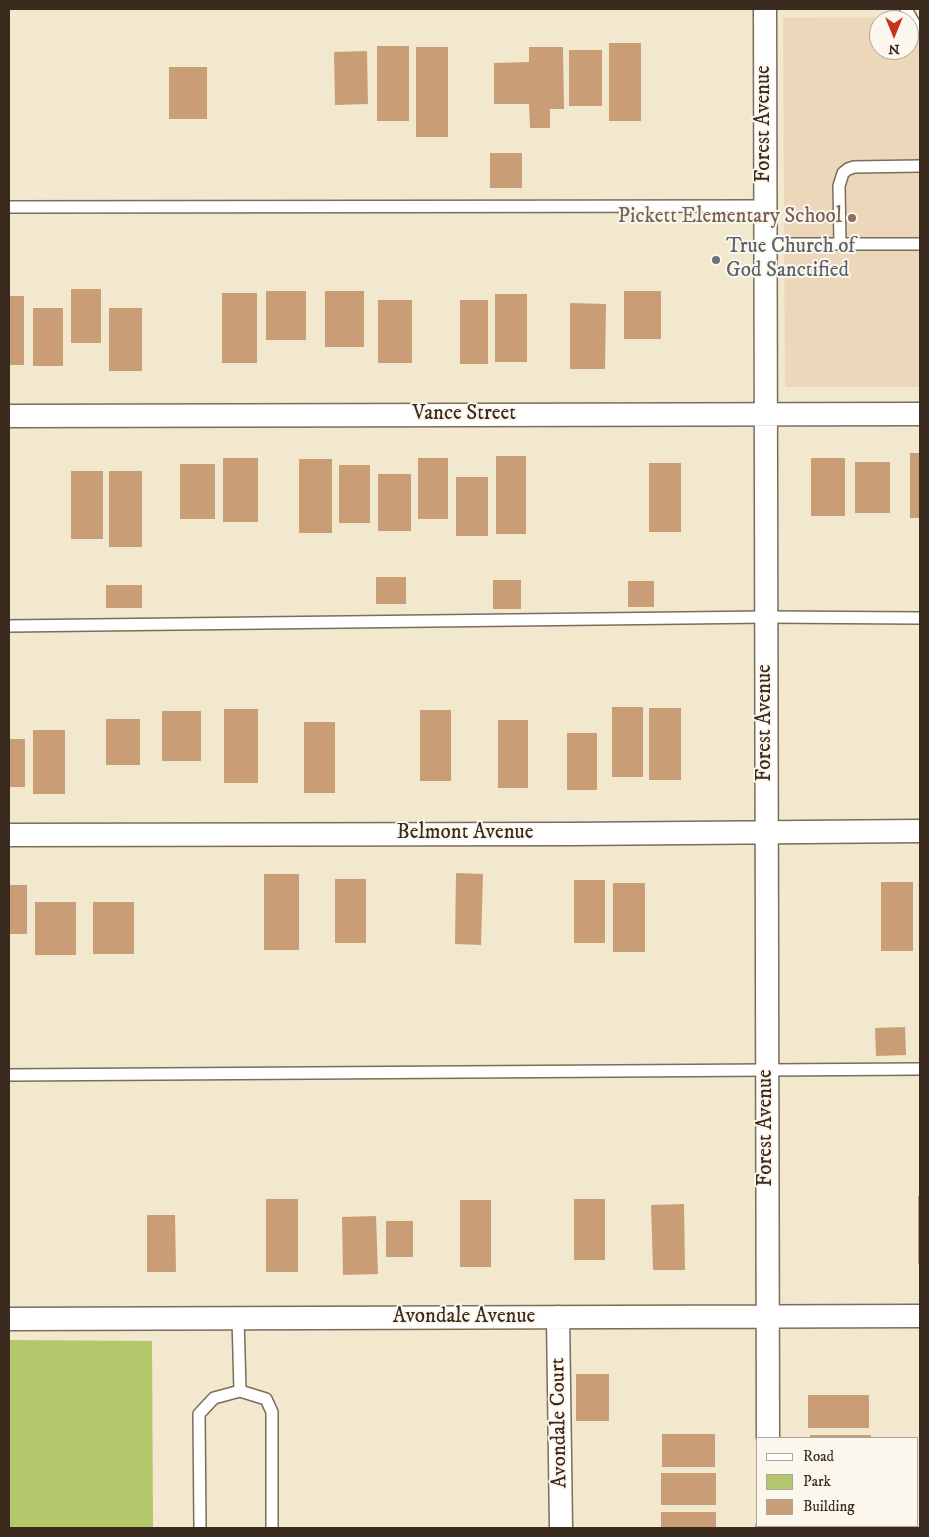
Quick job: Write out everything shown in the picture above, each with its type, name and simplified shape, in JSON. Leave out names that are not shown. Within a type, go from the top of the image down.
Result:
[{"type":"street","name":"Forest Avenue","points":[[765,9],[768,1437]]},
{"type":"street","name":"Vance Street","points":[[9,416],[920,414]]},
{"type":"street","name":"Belmont Avenue","points":[[9,835],[920,831]]},
{"type":"street","name":"Avondale Avenue","points":[[9,1319],[920,1316]]},
{"type":"street","name":"Avondale Court","points":[[558,1318],[561,1528]]},
{"type":"lane","points":[[906,9],[915,25],[920,28]]},
{"type":"lane","points":[[840,244],[839,186],[844,173],[848,169],[854,167],[920,166]]},
{"type":"lane","points":[[9,207],[766,206]]},
{"type":"lane","points":[[766,244],[920,244]]},
{"type":"lane","points":[[9,626],[766,617],[920,618]]},
{"type":"lane","points":[[9,1075],[920,1069]]},
{"type":"lane","points":[[238,1318],[240,1390]]},
{"type":"lane","points":[[200,1528],[199,1414],[214,1398],[240,1390],[266,1400],[272,1412],[272,1528]]},
{"type":"shaded area","name":"Pickett Elementary School","points":[[869,17],[869,60],[919,60],[920,17],[920,387],[785,387],[783,18]]},
{"type":"green space","points":[[9,1340],[152,1341],[153,1528],[9,1528]]},
{"type":"building","points":[[609,43],[641,43],[641,121],[609,121]]},
{"type":"building","points":[[377,46],[409,46],[409,121],[377,121]]},
{"type":"building","points":[[416,47],[448,47],[448,137],[416,137]]},
{"type":"building","points":[[529,47],[563,47],[564,109],[550,109],[550,128],[530,128],[529,104],[494,104],[494,63],[529,62]]},
{"type":"building","points":[[569,50],[602,50],[602,106],[569,106]]},
{"type":"building","points":[[367,51],[368,104],[335,105],[334,52]]},
{"type":"building","points":[[169,67],[207,67],[207,119],[169,119]]},
{"type":"building","points":[[490,153],[522,153],[522,188],[490,188]]},
{"type":"building","points":[[71,289],[101,289],[101,343],[71,343]]},
{"type":"building","points":[[266,291],[306,291],[306,340],[266,340]]},
{"type":"building","points":[[325,291],[364,291],[364,347],[325,347]]},
{"type":"building","points":[[624,291],[661,291],[661,339],[624,339]]},
{"type":"building","points":[[222,293],[257,293],[257,363],[222,363]]},
{"type":"building","points":[[495,294],[527,294],[527,362],[495,362]]},
{"type":"building","points":[[9,296],[24,296],[24,365],[9,365]]},
{"type":"building","points":[[378,300],[412,300],[412,363],[378,363]]},
{"type":"building","points":[[460,300],[488,300],[488,364],[460,364]]},
{"type":"building","points":[[570,303],[606,304],[605,369],[570,369]]},
{"type":"building","points":[[33,308],[63,308],[63,366],[33,366]]},
{"type":"building","points":[[109,308],[142,308],[142,371],[109,371]]},
{"type":"building","points":[[910,453],[920,453],[920,518],[910,518]]},
{"type":"building","points":[[496,456],[526,456],[526,534],[496,534]]},
{"type":"building","points":[[223,458],[258,458],[258,522],[223,522]]},
{"type":"building","points":[[418,458],[448,458],[448,519],[418,519]]},
{"type":"building","points":[[811,458],[845,458],[845,516],[811,516]]},
{"type":"building","points":[[299,459],[332,459],[332,533],[299,533]]},
{"type":"building","points":[[855,462],[890,462],[890,513],[855,513]]},
{"type":"building","points":[[649,463],[681,463],[681,532],[649,532]]},
{"type":"building","points":[[180,464],[215,464],[215,519],[180,519]]},
{"type":"building","points":[[339,465],[370,465],[370,523],[339,523]]},
{"type":"building","points":[[71,471],[103,471],[103,539],[71,539]]},
{"type":"building","points":[[109,471],[142,471],[142,547],[109,547]]},
{"type":"building","points":[[378,474],[411,474],[411,531],[378,531]]},
{"type":"building","points":[[456,477],[488,477],[488,536],[456,536]]},
{"type":"building","points":[[376,577],[406,577],[406,604],[376,604]]},
{"type":"building","points":[[493,580],[521,580],[521,609],[493,609]]},
{"type":"building","points":[[628,581],[654,581],[654,607],[628,607]]},
{"type":"building","points":[[106,585],[142,585],[142,608],[106,608]]},
{"type":"building","points":[[612,707],[643,707],[643,777],[612,777]]},
{"type":"building","points":[[649,708],[681,708],[681,780],[649,780]]},
{"type":"building","points":[[224,709],[258,709],[258,783],[224,783]]},
{"type":"building","points":[[420,710],[451,710],[451,781],[420,781]]},
{"type":"building","points":[[162,711],[201,711],[201,761],[162,761]]},
{"type":"building","points":[[106,719],[140,719],[140,765],[106,765]]},
{"type":"building","points":[[498,720],[528,720],[528,788],[498,788]]},
{"type":"building","points":[[304,722],[335,722],[335,793],[304,793]]},
{"type":"building","points":[[33,730],[65,730],[65,794],[33,794]]},
{"type":"building","points":[[567,733],[597,733],[597,790],[567,790]]},
{"type":"building","points":[[9,739],[25,739],[25,787],[9,787]]},
{"type":"building","points":[[456,873],[483,874],[481,945],[455,944]]},
{"type":"building","points":[[264,874],[299,874],[299,950],[264,950]]},
{"type":"building","points":[[335,879],[366,879],[366,943],[335,943]]},
{"type":"building","points":[[574,880],[605,880],[605,943],[574,943]]},
{"type":"building","points":[[881,882],[913,882],[913,951],[881,951]]},
{"type":"building","points":[[613,883],[645,883],[645,952],[613,952]]},
{"type":"building","points":[[9,885],[27,885],[27,934],[9,934]]},
{"type":"building","points":[[35,902],[76,902],[76,955],[35,955]]},
{"type":"building","points":[[93,902],[134,902],[134,954],[93,954]]},
{"type":"building","points":[[905,1027],[906,1055],[876,1056],[875,1028]]},
{"type":"building","points":[[918,1196],[920,1196],[920,1264],[918,1264]]},
{"type":"building","points":[[266,1199],[298,1199],[298,1272],[266,1272]]},
{"type":"building","points":[[574,1199],[605,1199],[605,1260],[574,1260]]},
{"type":"building","points":[[460,1200],[491,1200],[491,1267],[460,1267]]},
{"type":"building","points":[[684,1204],[685,1270],[653,1270],[651,1205]]},
{"type":"building","points":[[147,1215],[175,1215],[176,1272],[147,1272]]},
{"type":"building","points":[[376,1216],[378,1274],[343,1275],[342,1217]]},
{"type":"building","points":[[386,1221],[413,1221],[413,1257],[386,1257]]},
{"type":"building","points":[[576,1374],[609,1374],[609,1421],[576,1421]]},
{"type":"building","points":[[808,1395],[869,1395],[869,1428],[808,1428]]},
{"type":"building","points":[[662,1434],[715,1434],[715,1467],[662,1467]]},
{"type":"building","points":[[810,1435],[871,1435],[871,1437],[810,1437]]},
{"type":"building","points":[[661,1473],[716,1473],[716,1505],[661,1505]]},
{"type":"building","points":[[661,1512],[716,1512],[716,1528],[661,1528]]},
{"type":"building","points":[[810,1527],[878,1527],[878,1528]]},
{"type":"place","name":"Pickett Elementary School","points":[[852,218]]},
{"type":"place","name":"True Church of God Sanctified","points":[[716,260]]}]
